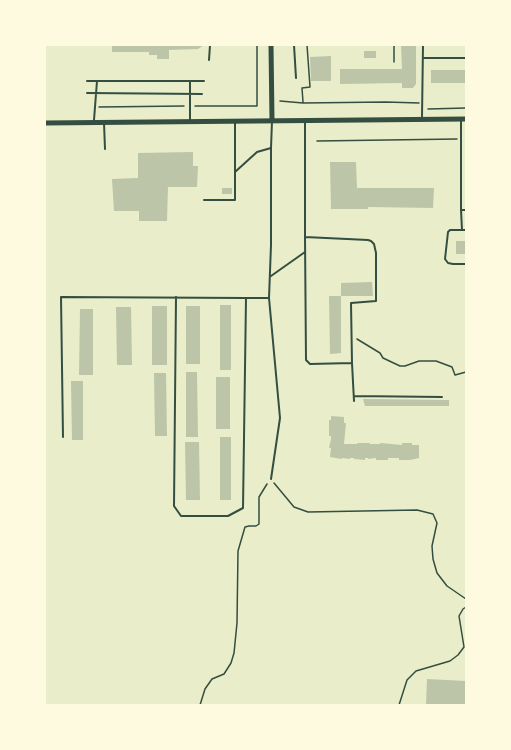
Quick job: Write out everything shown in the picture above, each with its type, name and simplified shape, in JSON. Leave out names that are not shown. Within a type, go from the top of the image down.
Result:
[{"type":"street","points":[[271,45],[272,120]]},
{"type":"street","points":[[45,123],[464,119]]},
{"type":"lane","points":[[209,60],[210,45]]},
{"type":"lane","points":[[294,45],[296,78]]},
{"type":"lane","points":[[422,120],[423,45]]},
{"type":"lane","points":[[424,58],[466,57]]},
{"type":"lane","points":[[87,81],[204,81]]},
{"type":"lane","points":[[94,123],[97,81]]},
{"type":"lane","points":[[190,81],[190,121]]},
{"type":"lane","points":[[87,93],[202,94]]},
{"type":"lane","points":[[464,119],[461,210],[464,230],[447,232],[445,259],[448,263],[466,264]]},
{"type":"lane","points":[[271,479],[280,418],[269,298],[272,120]]},
{"type":"lane","points":[[305,120],[307,362],[310,364],[352,363]]},
{"type":"lane","points":[[204,200],[235,200],[235,121]]},
{"type":"lane","points":[[104,123],[105,149]]},
{"type":"lane","points":[[235,172],[257,152],[272,148]]},
{"type":"lane","points":[[461,210],[466,210]]},
{"type":"lane","points":[[305,237],[368,240],[374,244],[376,302],[351,303],[354,401]]},
{"type":"lane","points":[[270,276],[305,252]]},
{"type":"lane","points":[[63,437],[61,297],[269,298]]},
{"type":"lane","points":[[176,297],[174,506],[181,516],[228,516],[243,508],[246,298]]},
{"type":"lane","points":[[354,396],[442,397]]},
{"type":"path","points":[[303,104],[302,88],[310,87],[307,45]]},
{"type":"path","points":[[394,45],[394,62]]},
{"type":"path","points":[[280,101],[303,104],[423,103]]},
{"type":"path","points":[[423,109],[466,108]]},
{"type":"path","points":[[317,141],[462,139]]},
{"type":"path","points":[[354,337],[380,353],[383,358],[400,366],[418,361],[436,361],[452,367],[455,375],[466,372]]},
{"type":"path","points":[[200,705],[205,689],[212,679],[224,674],[231,663],[237,623],[238,551],[245,527],[259,524],[259,497],[271,479],[294,507],[308,512],[417,510],[433,514],[437,523],[432,559],[437,573],[447,586],[466,598]]},
{"type":"path","points":[[399,705],[407,680],[416,671],[450,661],[458,656],[464,647],[459,616],[466,608]]},
{"type":"building","points":[[112,45],[204,45],[198,49],[169,50],[169,59],[157,59],[157,55],[149,55],[149,52],[112,52]]},
{"type":"building","points":[[401,45],[416,45],[416,84],[413,88],[402,88],[402,83],[340,84],[340,69],[402,69]]},
{"type":"building","points":[[364,51],[376,51],[376,58],[364,58]]},
{"type":"building","points":[[331,56],[331,81],[311,81],[310,57]]},
{"type":"building","points":[[431,70],[466,70],[466,83],[431,83]]},
{"type":"building","points":[[193,152],[193,166],[198,166],[197,187],[168,187],[167,221],[139,221],[139,211],[114,211],[112,179],[138,178],[138,153]]},
{"type":"building","points":[[330,162],[356,162],[357,188],[434,188],[433,208],[331,209]]},
{"type":"building","points":[[222,188],[232,188],[232,194],[222,194]]},
{"type":"building","points":[[456,241],[466,241],[466,254],[456,254]]},
{"type":"building","points":[[372,282],[373,296],[341,296],[341,283]]},
{"type":"building","points":[[329,296],[341,296],[341,353],[330,354]]},
{"type":"building","points":[[220,305],[231,305],[231,370],[220,370]]},
{"type":"building","points":[[152,306],[167,306],[167,365],[152,365]]},
{"type":"building","points":[[186,306],[200,306],[200,364],[186,364]]},
{"type":"building","points":[[116,307],[131,307],[132,365],[117,365]]},
{"type":"building","points":[[80,309],[93,309],[93,375],[79,375]]},
{"type":"building","points":[[186,372],[197,372],[198,437],[186,437]]},
{"type":"building","points":[[154,373],[166,373],[167,436],[155,436]]},
{"type":"building","points":[[216,377],[230,377],[230,429],[216,429]]},
{"type":"building","points":[[71,381],[83,381],[83,440],[72,440]]},
{"type":"building","points":[[363,399],[449,400],[449,406],[365,406]]},
{"type":"building","points":[[331,416],[344,417],[344,423],[346,423],[344,444],[402,445],[402,443],[412,443],[412,445],[419,445],[419,458],[376,460],[376,458],[365,458],[365,460],[330,457],[329,420]]},
{"type":"building","points":[[220,437],[231,437],[231,500],[220,500]]},
{"type":"building","points":[[185,442],[199,442],[200,500],[186,500]]},
{"type":"building","points":[[427,679],[466,681],[466,705],[426,705]]}]
